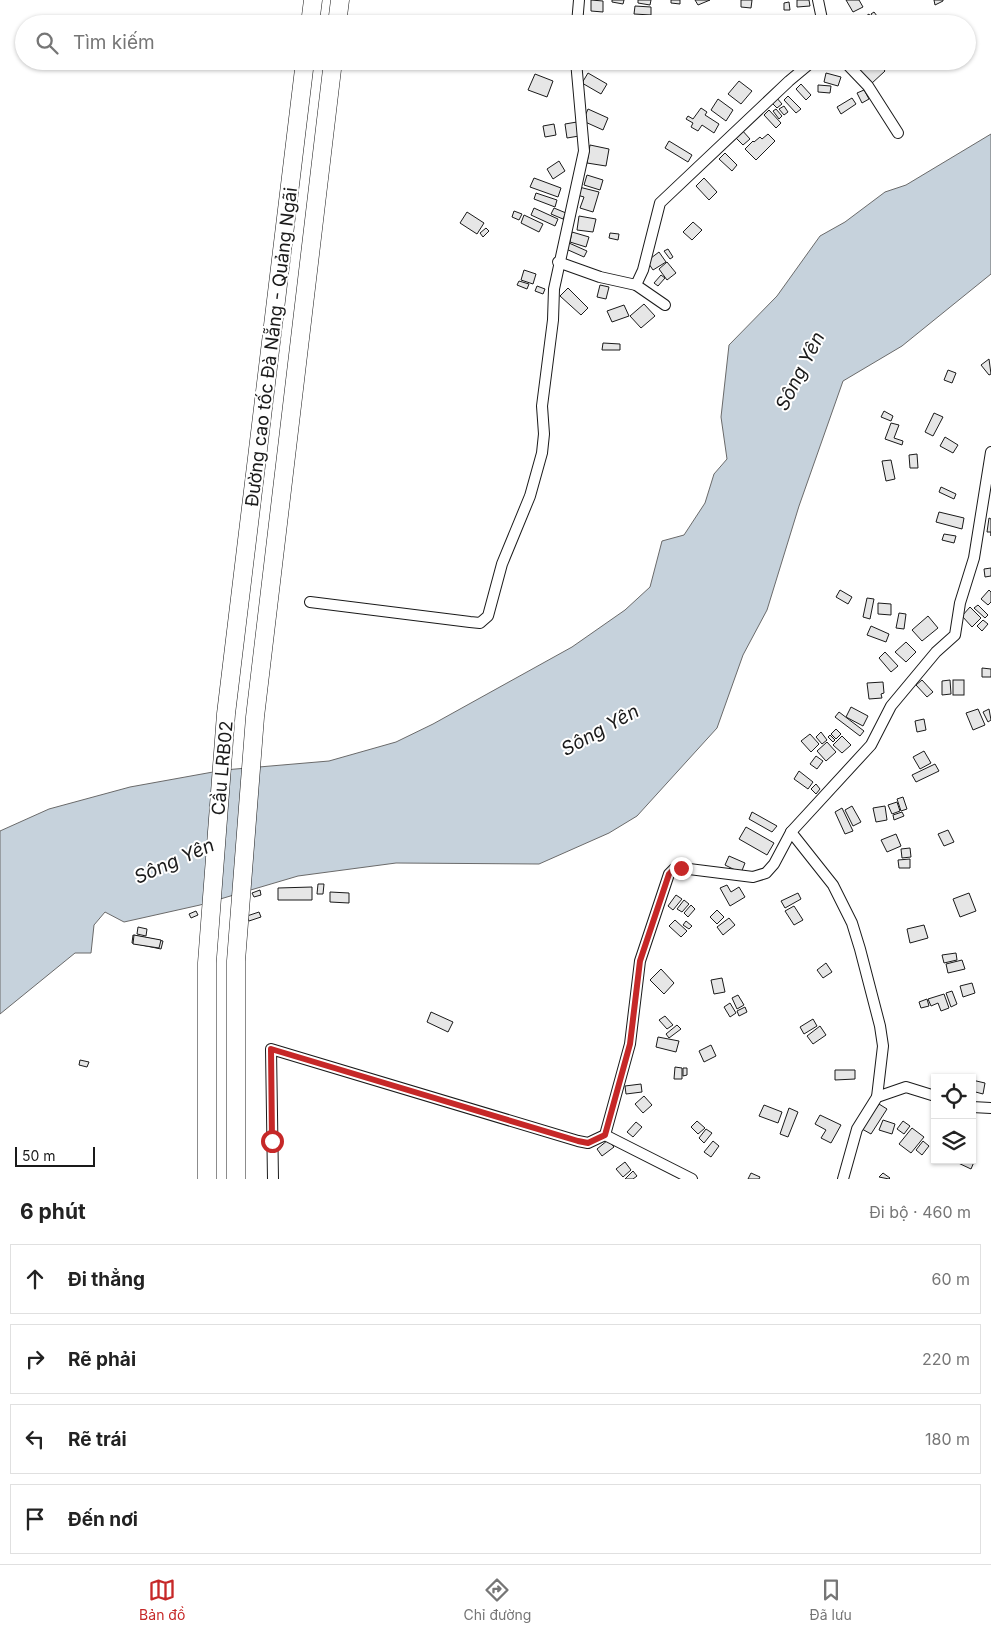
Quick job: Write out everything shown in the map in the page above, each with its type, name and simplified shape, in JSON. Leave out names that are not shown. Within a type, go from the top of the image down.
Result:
[{"type":"highway","points":[[311,15],[313,0]]},
{"type":"highway","points":[[338,15],[340,0]]},
{"type":"highway","name":"Đường cao tốc Đà Nẵng - Quảng Ngãi","points":[[237,632],[304,70]]},
{"type":"highway","name":"Đường cao tốc Đà Nẵng - Quảng Ngãi","points":[[266,630],[332,70]]},
{"type":"highway","name":"Cầu LRB02","points":[[236,1179],[236,961],[248,794],[266,630]]},
{"type":"highway","name":"Cầu LRB02","points":[[207,1179],[208,964],[226,714],[237,632]]},
{"type":"street","points":[[578,15],[579,0]]},
{"type":"street","points":[[818,0],[821,15]]},
{"type":"street","points":[[310,602],[480,623],[488,616],[502,564],[530,496],[542,453],[543,394],[558,262],[584,151],[577,70]]},
{"type":"street","points":[[636,285],[643,270],[660,203],[802,70]]},
{"type":"street","points":[[853,70],[868,86],[898,133]]},
{"type":"street","points":[[558,262],[600,277],[636,285],[665,305]]},
{"type":"street","points":[[273,1179],[271,1049],[578,1141],[588,1143],[605,1135],[630,1044],[640,961],[669,874],[674,869],[681,868],[753,877],[766,873],[774,864],[792,832],[871,745],[891,706],[936,652],[955,635],[960,604],[974,558],[991,452]]},
{"type":"street","points":[[792,832],[833,885],[852,923],[880,1026],[883,1059],[877,1097],[857,1129],[843,1179]]},
{"type":"street","points":[[877,1097],[906,1087],[931,1095]]},
{"type":"street","points":[[976,1107],[991,1108]]},
{"type":"street","points":[[605,1135],[692,1179]]},
{"type":"water","name":"Sông Yên","points":[[991,134],[991,274],[902,346],[843,381],[799,506],[767,610],[743,655],[717,728],[637,816],[609,833],[539,864],[396,863],[298,876],[200,905],[124,922],[105,912],[94,925],[91,953],[75,953],[0,1014],[0,831],[49,809],[130,787],[224,770],[329,761],[396,742],[433,724],[572,647],[625,610],[650,587],[662,541],[684,535],[705,503],[714,474],[727,459],[721,417],[729,345],[777,296],[820,236],[845,222],[885,192],[906,185]]},
{"type":"building","points":[[591,0],[603,1],[603,12],[591,11]]},
{"type":"building","points":[[612,0],[624,0],[623,4],[612,2]]},
{"type":"building","points":[[638,0],[651,0],[650,5],[638,3]]},
{"type":"building","points":[[671,0],[680,0],[680,4],[671,3]]},
{"type":"building","points":[[695,0],[710,0],[698,5]]},
{"type":"building","points":[[741,0],[752,0],[751,8],[741,7]]},
{"type":"building","points":[[797,0],[809,0],[810,6],[797,7]]},
{"type":"building","points":[[846,0],[859,0],[863,7],[853,12]]},
{"type":"building","points":[[934,0],[943,0],[943,1],[935,5]]},
{"type":"building","points":[[789,2],[790,10],[784,10],[784,3]]},
{"type":"building","points":[[635,6],[651,7],[651,15],[634,14]]},
{"type":"building","points":[[859,70],[884,70],[885,71],[871,84]]},
{"type":"building","points":[[588,73],[607,84],[601,94],[582,83]]},
{"type":"building","points":[[826,73],[841,77],[838,86],[824,82]]},
{"type":"building","points":[[535,74],[553,81],[547,97],[528,90]]},
{"type":"building","points":[[739,81],[752,91],[741,104],[728,94]]},
{"type":"building","points":[[801,84],[811,95],[806,100],[796,89]]},
{"type":"building","points":[[818,85],[831,86],[830,93],[818,92]]},
{"type":"building","points":[[864,90],[869,99],[862,103],[857,93]]},
{"type":"building","points":[[788,96],[801,109],[796,113],[784,100]]},
{"type":"building","points":[[776,97],[782,104],[777,108],[771,102]]},
{"type":"building","points":[[852,98],[856,104],[841,114],[837,107]]},
{"type":"building","points":[[718,99],[733,110],[726,121],[711,110]]},
{"type":"building","points":[[784,106],[788,112],[784,115],[779,109]]},
{"type":"building","points":[[701,108],[707,112],[705,115],[719,124],[714,133],[702,125],[698,131],[691,127],[693,123],[686,119],[688,116],[693,119]]},
{"type":"building","points":[[588,109],[608,118],[603,130],[583,121]]},
{"type":"building","points":[[776,109],[782,116],[779,119],[773,111]]},
{"type":"building","points":[[769,110],[781,123],[776,128],[764,115]]},
{"type":"building","points":[[577,122],[579,136],[567,138],[565,124]]},
{"type":"building","points":[[554,124],[556,135],[545,137],[543,126]]},
{"type":"building","points":[[741,129],[750,139],[743,145],[734,136]]},
{"type":"building","points":[[768,134],[775,141],[756,160],[745,149],[753,141],[760,137],[762,139]]},
{"type":"building","points":[[669,141],[692,155],[688,162],[665,148]]},
{"type":"building","points":[[590,145],[609,149],[606,166],[587,163]]},
{"type":"building","points":[[725,153],[737,165],[732,171],[719,159]]},
{"type":"building","points":[[559,161],[565,171],[553,179],[547,169]]},
{"type":"building","points":[[587,175],[603,180],[600,190],[584,185]]},
{"type":"building","points":[[534,178],[561,188],[558,197],[530,187]]},
{"type":"building","points":[[704,178],[717,192],[709,200],[696,186]]},
{"type":"building","points":[[579,187],[599,192],[593,212],[580,208],[584,197],[577,195]]},
{"type":"building","points":[[536,193],[557,200],[555,207],[534,199]]},
{"type":"building","points":[[534,208],[558,219],[555,226],[531,215]]},
{"type":"building","points":[[554,208],[566,213],[563,219],[551,214]]},
{"type":"building","points":[[514,211],[522,214],[519,220],[512,217]]},
{"type":"building","points":[[467,212],[484,223],[477,234],[460,223]]},
{"type":"building","points":[[524,215],[543,224],[539,232],[521,223]]},
{"type":"building","points":[[579,216],[596,219],[593,232],[577,230]]},
{"type":"building","points":[[693,222],[702,230],[692,240],[683,232]]},
{"type":"building","points":[[486,228],[489,231],[483,237],[480,233]]},
{"type":"building","points":[[572,232],[589,237],[586,247],[570,242]]},
{"type":"building","points":[[610,233],[619,234],[618,240],[609,238]]},
{"type":"building","points":[[569,243],[587,251],[584,257],[566,249]]},
{"type":"building","points":[[668,249],[673,257],[670,259],[664,251]]},
{"type":"building","points":[[659,252],[666,262],[653,270],[647,261]]},
{"type":"building","points":[[667,262],[676,273],[667,280],[659,269]]},
{"type":"building","points":[[524,270],[536,274],[533,284],[521,280]]},
{"type":"building","points":[[661,275],[665,278],[658,286],[654,283]]},
{"type":"building","points":[[519,281],[529,284],[527,289],[517,285]]},
{"type":"building","points":[[600,285],[609,287],[606,299],[597,297]]},
{"type":"building","points":[[537,286],[545,289],[543,294],[535,291]]},
{"type":"building","points":[[568,288],[588,308],[581,315],[560,296]]},
{"type":"building","points":[[644,304],[655,316],[641,328],[630,316]]},
{"type":"building","points":[[624,305],[629,316],[612,322],[607,311]]},
{"type":"building","points":[[603,343],[620,344],[620,350],[602,350]]},
{"type":"building","points":[[989,359],[991,374],[989,375],[981,365]]},
{"type":"building","points":[[948,370],[956,373],[952,383],[944,380]]},
{"type":"building","points":[[884,411],[893,416],[891,421],[881,417]]},
{"type":"building","points":[[934,413],[943,417],[933,436],[925,432]]},
{"type":"building","points":[[891,423],[899,425],[894,438],[903,441],[902,445],[885,439]]},
{"type":"building","points":[[945,437],[958,445],[953,453],[940,446]]},
{"type":"building","points":[[917,454],[918,468],[910,468],[909,455]]},
{"type":"building","points":[[891,460],[895,479],[886,481],[882,461]]},
{"type":"building","points":[[941,487],[956,494],[954,499],[939,492]]},
{"type":"building","points":[[939,512],[964,518],[962,529],[936,522]]},
{"type":"building","points":[[989,518],[991,519],[991,532],[987,532]]},
{"type":"building","points":[[944,534],[956,536],[954,543],[942,540]]},
{"type":"building","points":[[991,568],[991,576],[985,577],[984,569]]},
{"type":"building","points":[[840,590],[852,597],[848,604],[836,597]]},
{"type":"building","points":[[989,590],[991,592],[991,602],[988,605],[981,599]]},
{"type":"building","points":[[867,598],[874,599],[870,619],[863,617]]},
{"type":"building","points":[[878,603],[891,604],[891,615],[878,614]]},
{"type":"building","points":[[978,605],[988,615],[985,618],[974,608]]},
{"type":"building","points":[[970,607],[981,618],[972,627],[962,616]]},
{"type":"building","points":[[899,613],[906,614],[904,629],[896,628]]},
{"type":"building","points":[[928,616],[938,628],[922,641],[912,630]]},
{"type":"building","points":[[983,620],[988,624],[982,631],[977,626]]},
{"type":"building","points":[[871,626],[889,634],[886,642],[867,635]]},
{"type":"building","points":[[906,642],[916,652],[906,662],[895,652]]},
{"type":"building","points":[[885,652],[898,666],[891,672],[879,658]]},
{"type":"building","points":[[982,668],[991,669],[991,677],[982,677]]},
{"type":"building","points":[[922,680],[933,692],[927,697],[916,685]]},
{"type":"building","points":[[950,680],[951,694],[942,695],[942,681]]},
{"type":"building","points":[[953,680],[964,680],[964,695],[953,695]]},
{"type":"building","points":[[883,682],[884,693],[881,694],[882,698],[869,699],[867,683]]},
{"type":"building","points":[[851,707],[868,716],[863,726],[846,717]]},
{"type":"building","points":[[978,709],[985,725],[973,730],[966,713]]},
{"type":"building","points":[[989,709],[991,720],[988,722],[983,712]]},
{"type":"building","points":[[839,712],[864,731],[860,736],[835,717]]},
{"type":"building","points":[[924,719],[926,730],[917,732],[915,721]]},
{"type":"building","points":[[836,729],[841,734],[836,739],[831,734]]},
{"type":"building","points":[[821,732],[827,740],[822,744],[816,737]]},
{"type":"building","points":[[810,734],[819,744],[811,752],[801,741]]},
{"type":"building","points":[[830,735],[835,740],[833,742],[828,737]]},
{"type":"building","points":[[842,736],[851,745],[842,753],[833,745]]},
{"type":"building","points":[[827,742],[836,752],[826,761],[817,751]]},
{"type":"building","points":[[924,751],[931,763],[920,769],[913,757]]},
{"type":"building","points":[[816,756],[823,761],[817,769],[810,764]]},
{"type":"building","points":[[935,764],[939,771],[916,782],[912,775]]},
{"type":"building","points":[[799,771],[813,782],[808,789],[794,779]]},
{"type":"building","points":[[816,784],[820,789],[816,794],[811,789]]},
{"type":"building","points":[[903,797],[907,809],[901,811],[897,799]]},
{"type":"building","points":[[897,802],[900,811],[892,814],[888,805]]},
{"type":"building","points":[[852,806],[861,822],[853,826],[845,810]]},
{"type":"building","points":[[885,806],[887,820],[876,822],[873,808]]},
{"type":"building","points":[[842,808],[853,831],[845,834],[835,812]]},
{"type":"building","points":[[752,812],[777,826],[772,832],[749,819]]},
{"type":"building","points":[[902,812],[904,816],[894,820],[893,815]]},
{"type":"building","points":[[746,827],[774,843],[767,855],[739,839]]},
{"type":"building","points":[[948,830],[954,842],[944,846],[938,834]]},
{"type":"building","points":[[896,834],[901,846],[887,852],[881,840]]},
{"type":"building","points":[[910,848],[911,857],[902,858],[901,849]]},
{"type":"building","points":[[729,856],[745,863],[741,873],[725,865]]},
{"type":"building","points":[[910,859],[910,868],[899,868],[898,860]]},
{"type":"building","points":[[318,884],[324,884],[323,894],[317,894]]},
{"type":"building","points":[[727,885],[731,892],[739,887],[745,897],[730,906],[720,888]]},
{"type":"building","points":[[312,887],[312,900],[278,900],[278,888]]},
{"type":"building","points":[[260,890],[261,895],[254,897],[252,893]]},
{"type":"building","points":[[330,892],[349,893],[349,903],[330,902]]},
{"type":"building","points":[[798,893],[801,899],[785,908],[781,901]]},
{"type":"building","points":[[969,893],[976,911],[960,917],[953,899]]},
{"type":"building","points":[[676,895],[682,899],[673,910],[668,906]]},
{"type":"building","points":[[684,900],[689,904],[682,912],[677,909]]},
{"type":"building","points":[[691,905],[695,909],[688,917],[684,913]]},
{"type":"building","points":[[794,906],[803,920],[794,925],[785,911]]},
{"type":"building","points":[[717,910],[724,917],[717,924],[710,917]]},
{"type":"building","points":[[196,911],[198,915],[191,918],[189,914]]},
{"type":"building","points":[[259,912],[261,917],[249,921],[247,916]]},
{"type":"building","points":[[729,918],[735,925],[723,935],[717,927]]},
{"type":"building","points":[[675,920],[687,931],[681,937],[669,926]]},
{"type":"building","points":[[686,921],[692,926],[689,929],[683,925]]},
{"type":"building","points":[[924,925],[928,938],[910,943],[907,929]]},
{"type":"building","points":[[138,927],[147,929],[146,936],[137,934]]},
{"type":"building","points":[[133,935],[163,941],[161,949],[132,943]]},
{"type":"building","points":[[134,935],[161,940],[159,948],[133,944]]},
{"type":"building","points":[[956,953],[957,960],[944,963],[942,955]]},
{"type":"building","points":[[962,960],[965,969],[948,973],[946,964]]},
{"type":"building","points":[[826,963],[832,972],[823,978],[817,970]]},
{"type":"building","points":[[661,969],[674,983],[664,994],[650,980]]},
{"type":"building","points":[[722,978],[725,992],[714,994],[711,980]]},
{"type":"building","points":[[972,983],[975,993],[963,997],[960,986]]},
{"type":"building","points":[[952,991],[957,1004],[951,1007],[946,993]]},
{"type":"building","points":[[944,994],[949,1008],[941,1011],[938,1003],[931,1006],[928,999]]},
{"type":"building","points":[[738,995],[744,1005],[737,1009],[732,998]]},
{"type":"building","points":[[927,999],[929,1006],[921,1008],[919,1002]]},
{"type":"building","points":[[730,1003],[736,1013],[730,1017],[724,1007]]},
{"type":"building","points":[[745,1007],[747,1012],[739,1016],[737,1011]]},
{"type":"building","points":[[431,1012],[453,1022],[448,1032],[427,1022]]},
{"type":"building","points":[[665,1016],[673,1025],[667,1029],[659,1020]]},
{"type":"building","points":[[813,1019],[817,1026],[804,1034],[800,1027]]},
{"type":"building","points":[[677,1025],[681,1029],[669,1038],[666,1034]]},
{"type":"building","points":[[820,1026],[826,1035],[813,1044],[807,1036]]},
{"type":"building","points":[[658,1037],[679,1041],[676,1052],[656,1047]]},
{"type":"building","points":[[711,1045],[716,1056],[704,1062],[699,1051]]},
{"type":"building","points":[[80,1060],[89,1062],[87,1067],[79,1065]]},
{"type":"building","points":[[675,1067],[682,1068],[682,1079],[674,1079]]},
{"type":"building","points":[[683,1068],[687,1068],[687,1075],[683,1076]]},
{"type":"building","points":[[835,1070],[855,1070],[855,1079],[835,1080]]},
{"type":"building","points":[[976,1081],[985,1083],[983,1094],[976,1092]]},
{"type":"building","points":[[641,1084],[642,1092],[626,1094],[625,1086]]},
{"type":"building","points":[[644,1096],[652,1105],[643,1113],[635,1104]]},
{"type":"building","points":[[879,1104],[887,1109],[871,1134],[862,1129]]},
{"type":"building","points":[[764,1105],[782,1112],[778,1123],[759,1116]]},
{"type":"building","points":[[789,1108],[798,1112],[788,1137],[780,1134]]},
{"type":"building","points":[[820,1115],[841,1125],[831,1143],[821,1138],[826,1130],[815,1124]]},
{"type":"building","points":[[883,1120],[895,1124],[892,1134],[879,1130]]},
{"type":"building","points":[[697,1121],[705,1128],[698,1134],[691,1127]]},
{"type":"building","points":[[903,1121],[910,1126],[904,1134],[897,1129]]},
{"type":"building","points":[[636,1122],[642,1127],[633,1137],[627,1132]]},
{"type":"building","points":[[912,1128],[924,1137],[911,1153],[899,1144]]},
{"type":"building","points":[[706,1129],[712,1133],[704,1143],[699,1138]]},
{"type":"building","points":[[608,1140],[614,1147],[602,1156],[597,1149]]},
{"type":"building","points":[[713,1141],[719,1146],[711,1157],[704,1152]]},
{"type":"building","points":[[923,1141],[929,1146],[922,1155],[916,1150]]},
{"type":"building","points":[[625,1162],[631,1170],[623,1177],[616,1169]]},
{"type":"building","points":[[960,1164],[973,1164],[971,1169]]},
{"type":"building","points":[[633,1171],[637,1176],[633,1179],[625,1179]]},
{"type":"building","points":[[751,1173],[760,1177],[759,1179],[748,1179]]},
{"type":"building","points":[[883,1173],[890,1178],[879,1177]]},
{"type":"route","points":[[272,1141],[271,1049],[578,1141],[588,1143],[605,1135],[630,1044],[640,961],[669,874],[674,869],[681,868]]}]
